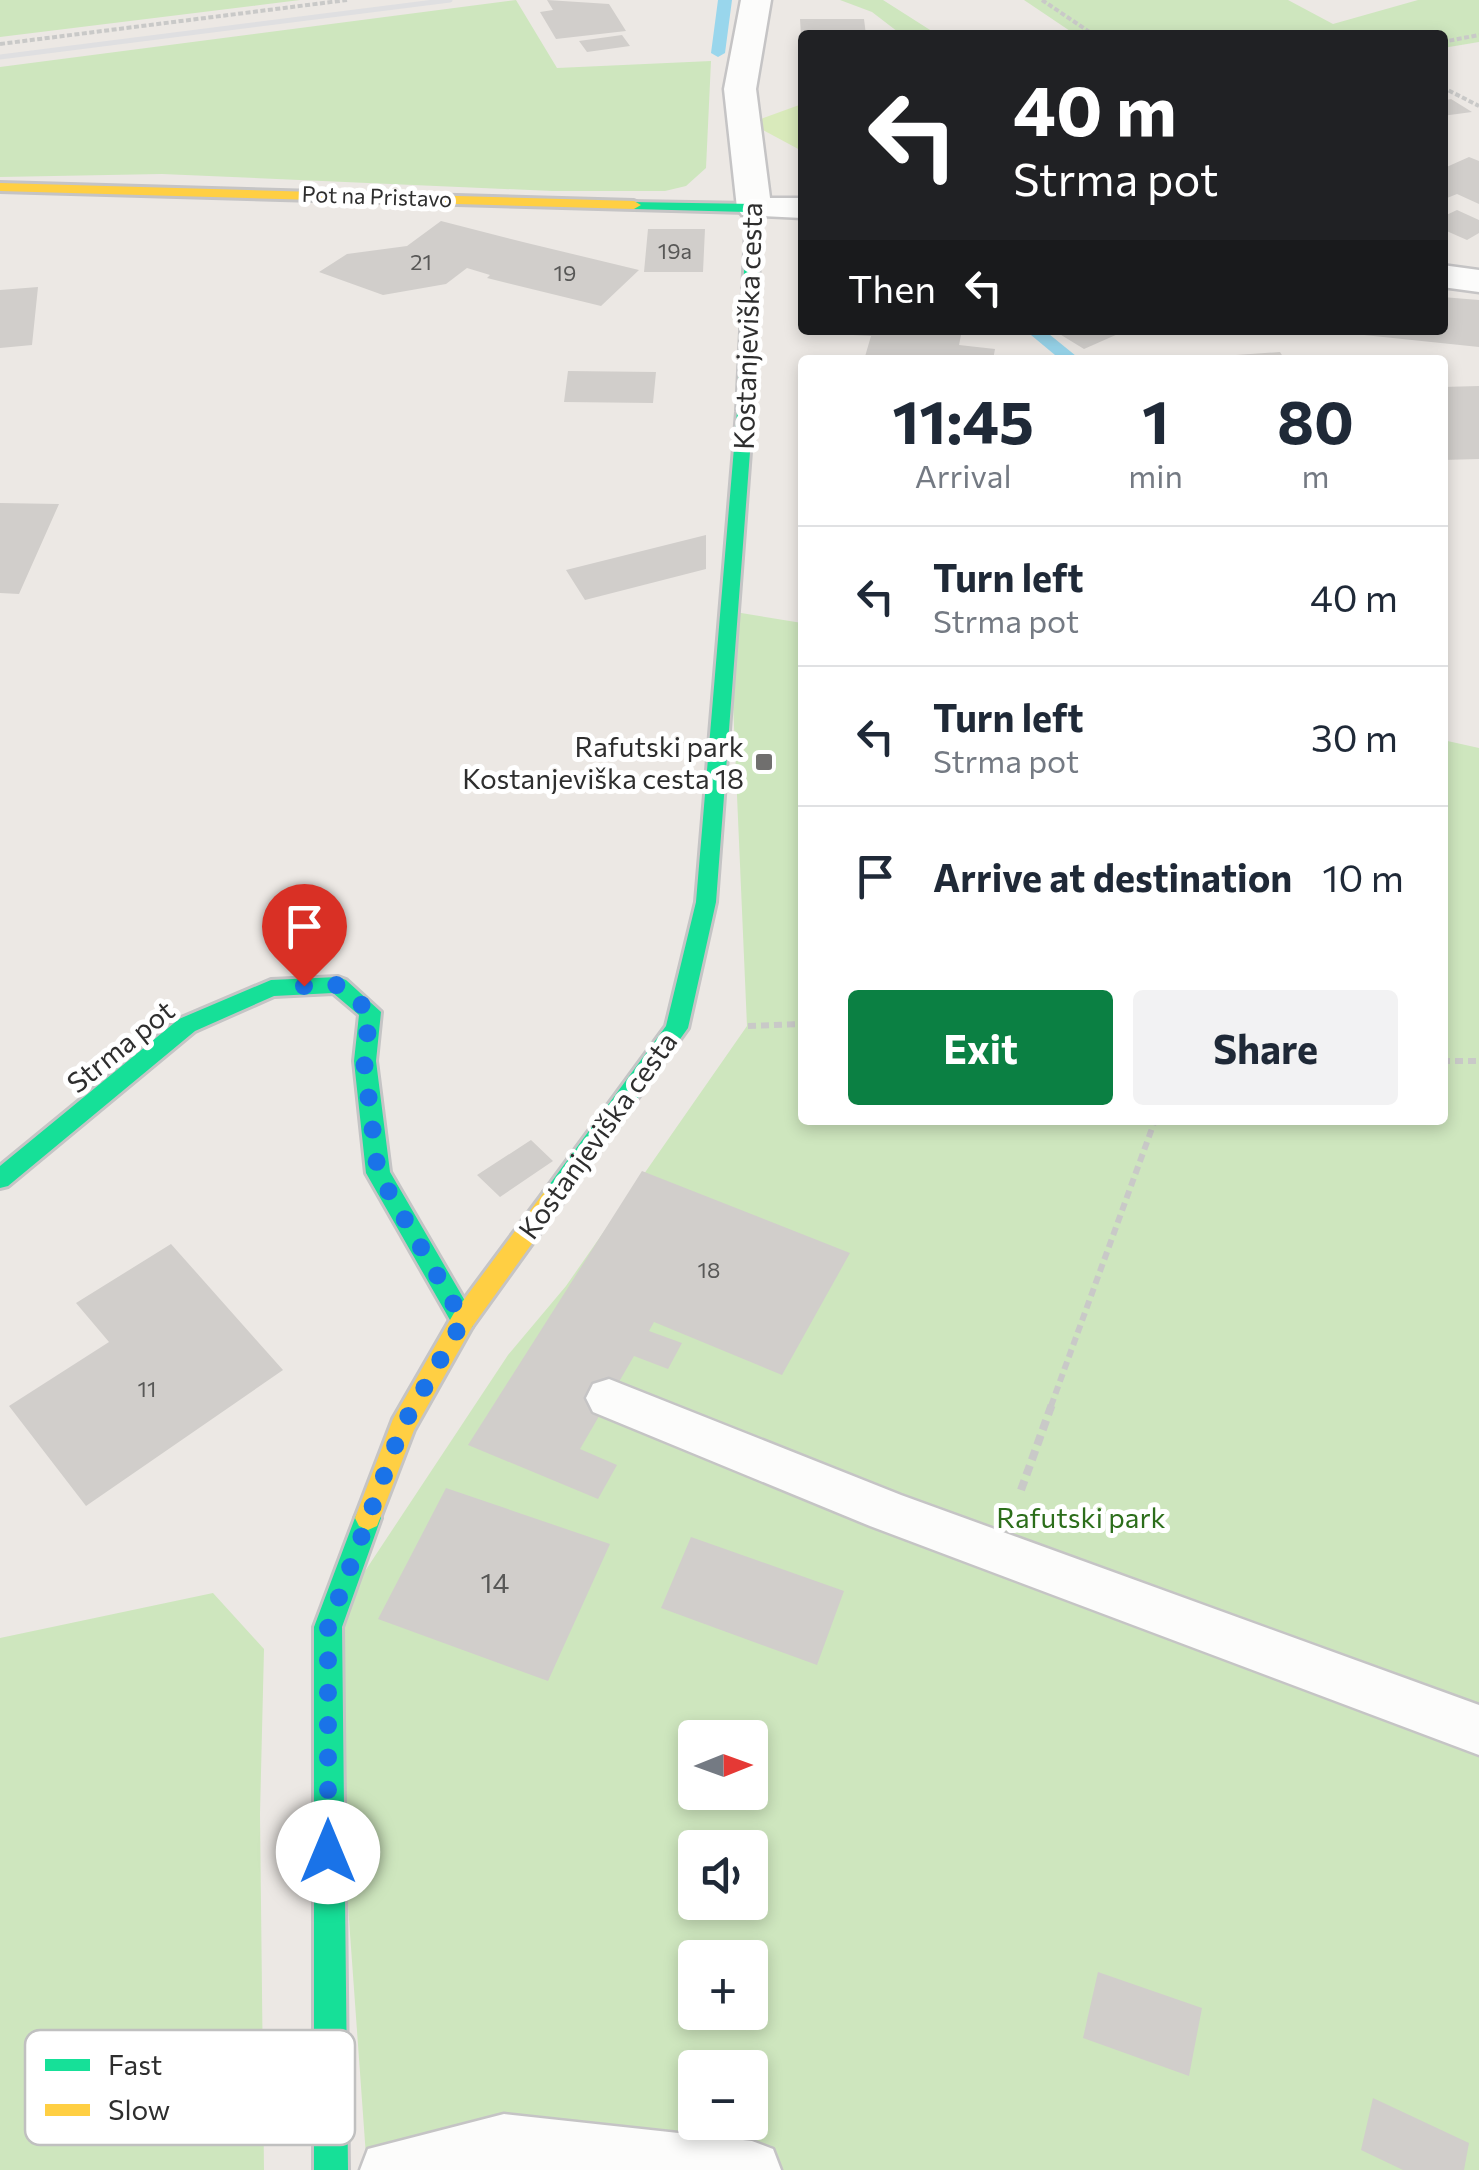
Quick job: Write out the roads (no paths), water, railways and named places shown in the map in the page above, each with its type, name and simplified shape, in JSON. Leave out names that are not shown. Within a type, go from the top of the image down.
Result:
[{"type":"street","name":"Kostanjeviška cesta","points":[[330,2030],[328,1627],[402,1427],[463,1320],[677,1028],[706,902],[745,412],[754,208],[740,89],[756,0]]},
{"type":"street","name":"Pot na Pristavo","points":[[0,187],[754,208]]},
{"type":"street","points":[[754,208],[798,208]]},
{"type":"street","points":[[1448,277],[1479,281]]},
{"type":"street","name":"Strma pot","points":[[0,1180],[187,1025],[271,988],[338,985],[370,1012],[364,1061],[378,1173],[463,1320]]},
{"type":"street","name":"Kostanjeviška cesta","points":[[331,2145],[331,2170]]},
{"type":"lane","points":[[609,1398],[999,1552],[1479,1730]]},
{"type":"lane","points":[[389,2170],[504,2143],[752,2170]]},
{"type":"waterway","points":[[718,53],[725,0]]},
{"type":"waterway","points":[[1040,335],[1066,355]]},
{"type":"railway","points":[[0,57],[450,0]]},
{"type":"place","name":"Rafutski park Kostanjeviška cesta 18","points":[[764,762]]},
{"type":"park label","name":"Rafutski park","points":[[1081,1517]]}]
